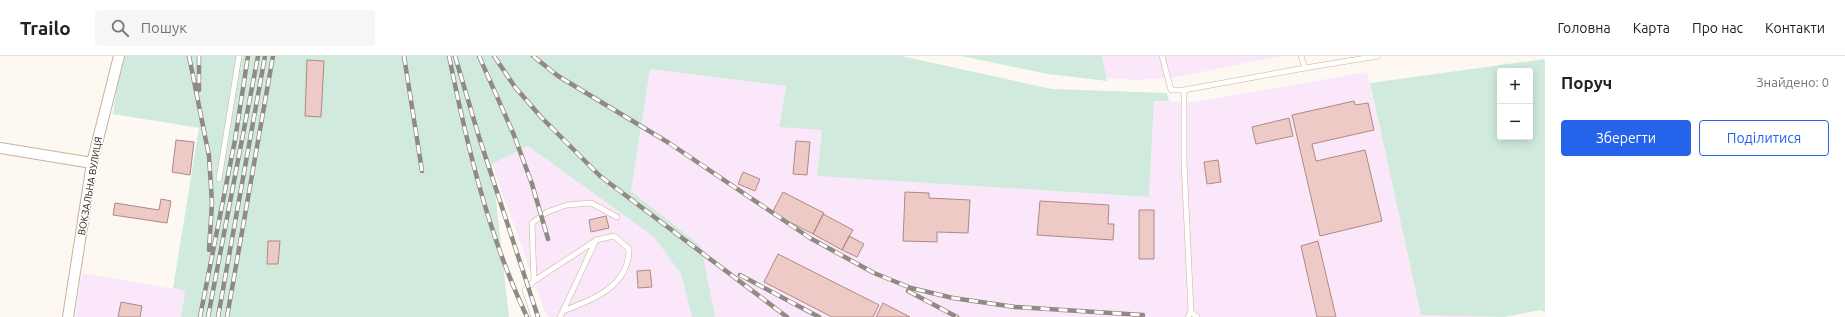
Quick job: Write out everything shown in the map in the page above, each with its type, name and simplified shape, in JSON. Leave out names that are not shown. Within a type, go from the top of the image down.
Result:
[{"type":"street","name":"ВОКЗАЛЬНА ВУЛИЦЯ","points":[[68,317],[92,163],[119,56]]},
{"type":"street","points":[[0,148],[92,163]]},
{"type":"lane","points":[[218,179],[239,56]]},
{"type":"lane","points":[[1162,56],[1171,90],[1184,90],[1378,56]]},
{"type":"lane","points":[[1301,56],[1305,68]]},
{"type":"lane","points":[[1184,90],[1184,162],[1190,314],[1197,317]]},
{"type":"lane","points":[[534,281],[532,223],[547,212],[567,205],[591,203],[617,217]]},
{"type":"lane","points":[[534,317],[524,290],[534,281],[596,240],[614,236],[629,248],[629,260],[614,285],[596,297],[563,311]]},
{"type":"lane","points":[[560,317],[596,240]]},
{"type":"shaded area","points":[[1102,56],[1281,56],[1177,77],[1137,80],[1106,78]]},
{"type":"shaded area","points":[[650,69],[786,86],[779,126],[822,130],[817,176],[1149,197],[1154,101],[1195,102],[1367,72],[1421,314],[1493,317],[715,317],[701,246],[631,191]]},
{"type":"shaded area","points":[[528,146],[654,237],[681,274],[692,317],[549,317],[546,314],[492,164]]},
{"type":"shaded area","points":[[82,273],[185,291],[181,317],[75,317]]},
{"type":"green space","points":[[121,56],[901,56],[1052,89],[1167,93],[1169,101],[1154,101],[1149,197],[817,176],[822,130],[779,127],[786,86],[650,69],[631,191],[701,246],[715,317],[692,317],[681,274],[654,237],[528,146],[492,164],[509,317],[181,317],[185,291],[173,288],[199,128],[113,114]]},
{"type":"green space","points":[[961,56],[1102,56],[1107,81],[1048,74]]},
{"type":"green space","points":[[1545,59],[1545,312],[1540,310],[1504,317],[1421,315],[1370,83]]},
{"type":"building","points":[[307,60],[324,61],[321,117],[305,116]]},
{"type":"building","points":[[1354,101],[1355,105],[1368,103],[1374,130],[1312,144],[1316,161],[1365,150],[1382,221],[1320,236],[1292,115]]},
{"type":"building","points":[[1289,118],[1293,136],[1256,144],[1252,127]]},
{"type":"building","points":[[176,140],[194,142],[190,175],[172,172]]},
{"type":"building","points":[[796,141],[810,142],[807,175],[793,174]]},
{"type":"building","points":[[1218,160],[1221,182],[1207,184],[1204,162]]},
{"type":"building","points":[[743,172],[760,179],[755,191],[738,184]]},
{"type":"building","points":[[783,192],[824,213],[813,234],[772,213]]},
{"type":"building","points":[[905,192],[929,193],[929,198],[970,200],[968,233],[937,232],[937,242],[903,241]]},
{"type":"building","points":[[161,199],[171,201],[167,223],[113,215],[115,203],[159,210]]},
{"type":"building","points":[[1040,201],[1109,205],[1108,224],[1114,224],[1113,240],[1037,235]]},
{"type":"building","points":[[1139,210],[1154,210],[1154,259],[1139,259]]},
{"type":"building","points":[[823,214],[853,230],[842,250],[813,234]]},
{"type":"building","points":[[606,216],[609,228],[591,232],[589,220]]},
{"type":"building","points":[[849,236],[864,244],[857,257],[842,250]]},
{"type":"building","points":[[268,241],[280,241],[278,264],[267,264]]},
{"type":"building","points":[[1318,241],[1336,317],[1317,317],[1301,246]]},
{"type":"building","points":[[778,254],[879,305],[873,317],[832,317],[764,282]]},
{"type":"building","points":[[650,270],[652,287],[638,288],[637,271]]},
{"type":"building","points":[[121,302],[142,306],[140,317],[118,317]]},
{"type":"building","points":[[883,303],[910,317],[876,317]]},
{"type":"railway","points":[[189,56],[209,156],[212,203],[209,250]]},
{"type":"railway","points":[[199,56],[199,90]]},
{"type":"railway","points":[[200,317],[235,140],[248,56]]},
{"type":"railway","points":[[208,317],[258,56]]},
{"type":"railway","points":[[218,317],[265,56]]},
{"type":"railway","points":[[227,317],[273,56]]},
{"type":"railway","points":[[404,56],[422,171]]},
{"type":"railway","points":[[449,56],[463,123],[480,189],[501,254],[527,317]]},
{"type":"railway","points":[[455,56],[479,137],[538,317]]},
{"type":"railway","points":[[479,56],[514,135],[532,184],[548,239]]},
{"type":"railway","points":[[494,56],[515,87],[541,117],[600,176],[787,317]]},
{"type":"railway","points":[[533,56],[558,76],[669,143],[810,238],[874,273],[911,288],[953,298],[1015,307],[1143,315]]},
{"type":"railway","points":[[740,275],[819,317]]},
{"type":"railway","points":[[908,291],[957,317]]}]
